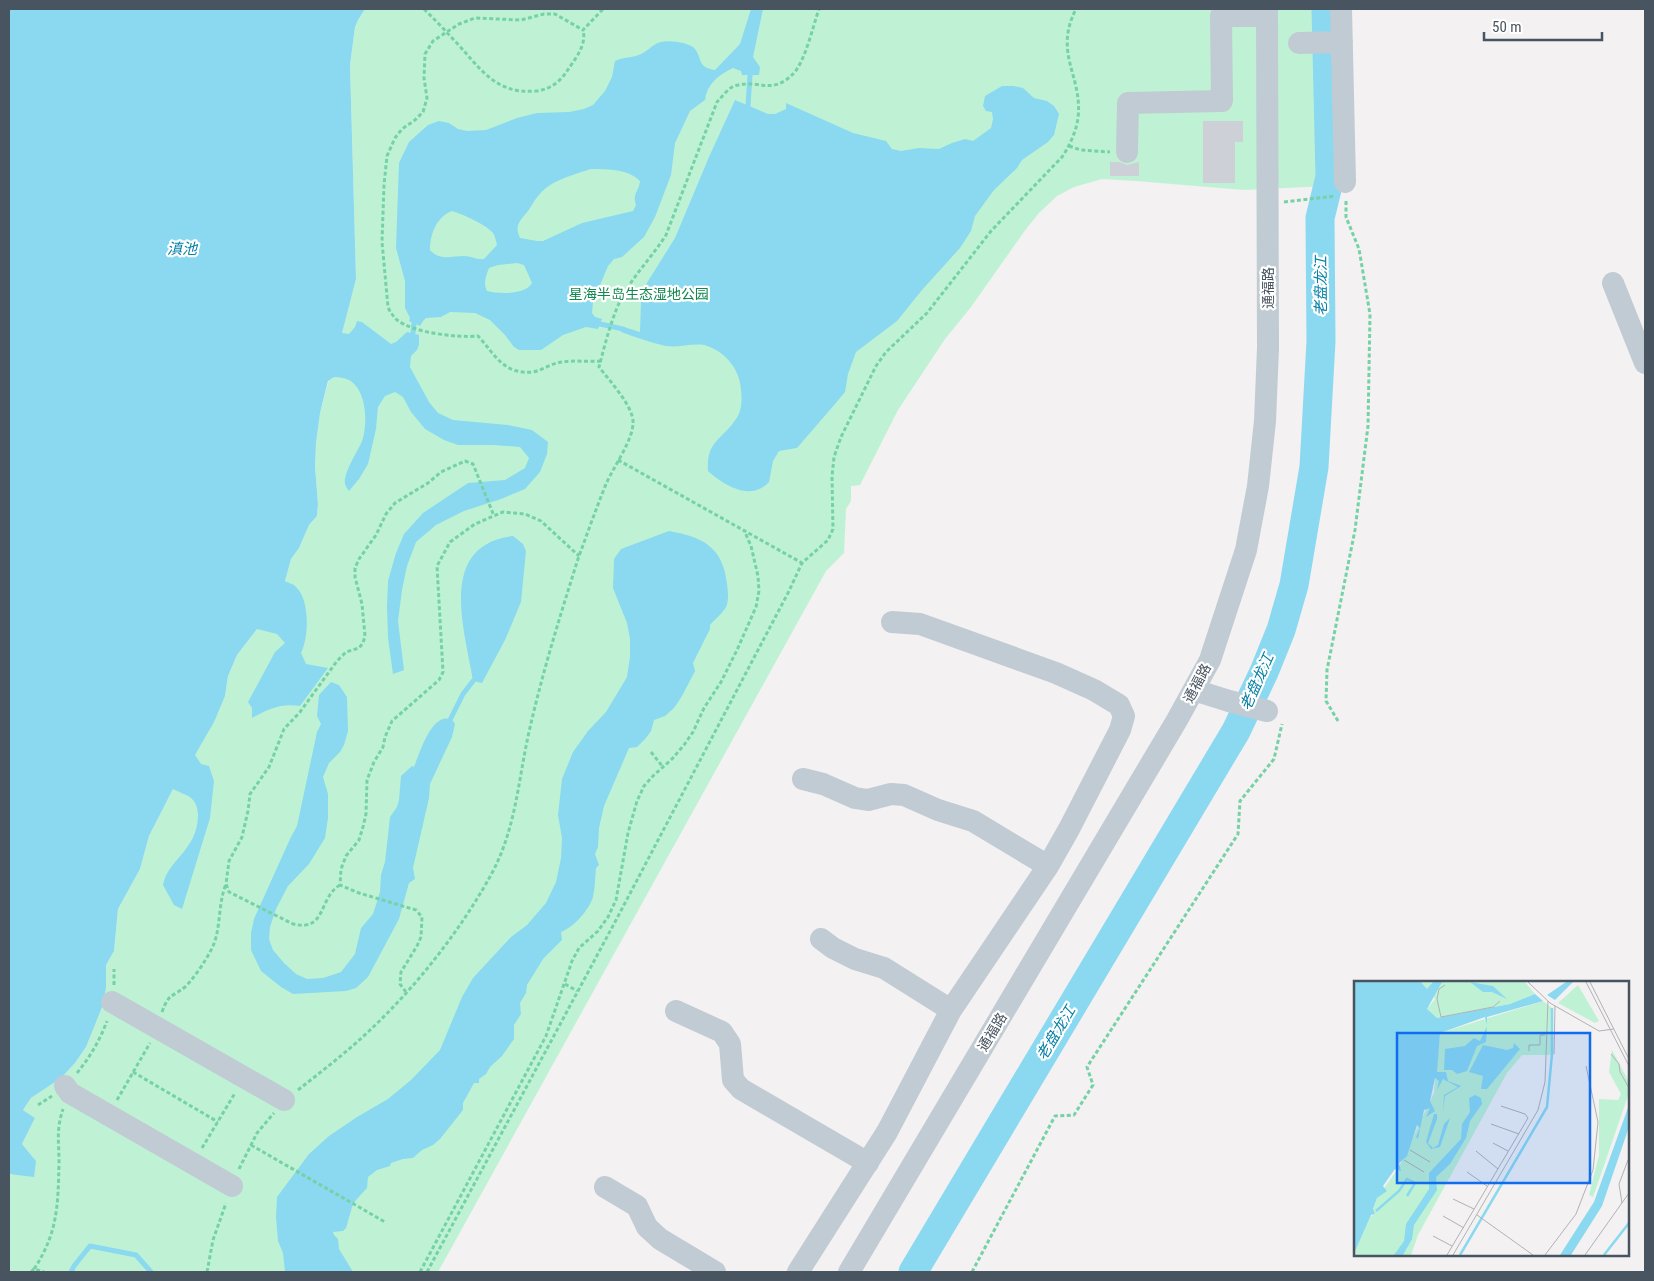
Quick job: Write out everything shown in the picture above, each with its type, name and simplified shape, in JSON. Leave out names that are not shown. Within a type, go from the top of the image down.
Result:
[{"type":"street","points":[[1341,9],[1345,188]]},
{"type":"street","points":[[1127,152],[1128,103],[1222,101],[1215,12],[1267,12]]},
{"type":"street","name":"通福路","points":[[849,1272],[1177,720],[1210,660],[1230,603],[1246,550],[1258,486],[1265,421],[1268,348],[1267,12]]},
{"type":"street","points":[[1299,43],[1342,42]]},
{"type":"street","points":[[1613,283],[1645,364]]},
{"type":"street","points":[[798,1272],[887,1132],[951,1010],[1048,866],[1120,730],[1124,716],[1119,705],[1094,690],[1056,673],[920,624],[892,622]]},
{"type":"street","points":[[1194,690],[1274,717]]},
{"type":"street","points":[[803,779],[823,784],[855,798],[868,800],[891,794],[904,795],[938,810],[973,821],[1048,866]]},
{"type":"street","points":[[821,939],[833,948],[884,968],[951,1010]]},
{"type":"street","points":[[112,1002],[284,1100]]},
{"type":"street","points":[[676,1010],[722,1032],[730,1044],[734,1080],[741,1089],[868,1163]]},
{"type":"street","points":[[67,1090],[232,1186]]},
{"type":"street","points":[[604,1187],[637,1206],[648,1226],[660,1238],[715,1272]]},
{"type":"path","points":[[424,9],[446,32],[484,73],[496,84],[510,90],[527,92],[542,90],[554,85],[564,75],[581,49],[585,37],[583,30],[555,14],[544,14],[521,20],[475,18],[458,24],[446,32],[433,42],[425,54],[424,78],[426,98],[423,112],[402,129],[395,138],[387,156],[382,242],[388,307],[391,313],[398,321],[426,332],[478,336],[495,358],[507,367],[519,372],[534,372],[562,362],[601,362]]},
{"type":"path","points":[[583,30],[603,9]]},
{"type":"path","points":[[208,1272],[213,1240],[232,1186],[257,1133],[284,1100],[369,1032],[406,992],[454,933],[491,875],[504,848],[515,808],[534,712],[579,556],[606,484],[631,434],[634,422],[628,406],[599,367],[621,300],[636,274],[666,235],[717,102],[727,91],[736,85],[776,86],[793,73],[802,60],[819,9]]},
{"type":"path","points":[[426,1272],[615,922],[802,563],[828,540],[833,529],[832,477],[834,457],[841,437],[876,366],[886,352],[927,313],[991,231],[1062,157],[1069,146],[1078,118],[1077,97],[1066,50],[1067,31],[1076,9]]},
{"type":"path","points":[[1069,146],[1094,152],[1127,152]]},
{"type":"path","points":[[1268,204],[1345,188],[1346,217],[1359,249],[1370,314],[1368,426],[1355,530],[1327,670],[1326,701],[1338,721]]},
{"type":"path","points":[[618,460],[802,563]]},
{"type":"path","points":[[108,1115],[159,1028],[163,1010],[170,996],[186,986],[210,953],[216,941],[222,893],[226,884],[229,861],[242,837],[250,794],[269,767],[284,729],[300,712],[337,661],[346,652],[359,648],[363,643],[365,636],[362,604],[355,577],[355,568],[376,535],[386,514],[395,503],[428,483],[441,472],[465,461],[473,464],[494,516]]},
{"type":"path","points":[[226,884],[229,892],[293,924],[304,927],[311,925],[319,917],[330,893],[340,885],[341,869],[346,856],[359,840],[363,827],[366,814],[367,780],[374,762],[383,747],[392,721],[439,680],[443,672],[437,566],[450,542],[475,524],[503,512],[525,514],[540,521],[579,556]]},
{"type":"path","points":[[420,1272],[546,1036],[572,961],[579,948],[598,931],[608,917],[616,900],[628,833],[637,801],[644,786],[684,745],[693,732],[704,708],[730,666],[756,607],[759,591],[758,576],[744,530]]},
{"type":"path","points":[[972,1272],[1055,1116],[1074,1115],[1094,1085],[1087,1067],[1238,834],[1240,801],[1274,759],[1274,717]]},
{"type":"path","points":[[651,752],[663,767]]},
{"type":"path","points":[[340,885],[359,893],[416,910],[422,917],[421,937],[401,972],[400,984],[406,992]]},
{"type":"path","points":[[608,917],[615,922]]},
{"type":"path","points":[[32,1271],[45,1253],[54,1230],[58,1203],[59,1160],[57,1138],[59,1121],[67,1090],[102,1036],[112,1002],[114,969]]},
{"type":"path","points":[[565,984],[577,990]]},
{"type":"path","points":[[133,1072],[218,1122]]},
{"type":"path","points":[[193,1164],[244,1077]]},
{"type":"path","points":[[38,1105],[67,1090]]},
{"type":"path","points":[[251,1145],[385,1222]]},
{"type":"path","points":[[32,1271],[44,1272]]},
{"type":"green space","name":"星海半岛生态湿地公园","points":[[365,9],[1326,9],[1330,177],[1327,186],[1244,190],[1102,179],[1074,187],[1057,196],[1039,213],[971,307],[945,339],[898,410],[860,485],[851,486],[851,501],[846,509],[844,553],[826,571],[438,1272],[9,1272],[9,1174],[11,1175],[36,1161],[22,1144],[35,1118],[23,1110],[31,1098],[61,1078],[86,1047],[106,988],[106,965],[114,951],[118,909],[140,869],[149,836],[225,696],[228,676],[237,655],[257,629],[285,581],[291,559],[299,548],[309,525],[317,516],[315,467],[320,413],[356,279],[350,65],[355,27]]},
{"type":"water","name":"滇池","points":[[9,9],[365,9],[355,27],[350,65],[356,279],[342,333],[349,334],[357,321],[362,322],[391,344],[407,332],[419,335],[419,345],[411,356],[410,367],[429,402],[438,413],[453,420],[508,425],[532,430],[548,442],[547,454],[540,472],[525,489],[464,511],[436,525],[416,542],[407,566],[398,621],[404,670],[393,674],[388,638],[388,581],[404,534],[423,513],[468,483],[505,480],[525,468],[529,458],[520,447],[458,445],[444,440],[425,429],[411,412],[403,397],[395,392],[385,396],[378,407],[376,429],[368,464],[349,491],[345,484],[346,474],[364,434],[363,399],[355,385],[349,380],[334,377],[328,381],[320,413],[316,443],[317,516],[309,525],[299,548],[291,559],[285,581],[295,586],[301,593],[304,601],[307,629],[301,653],[306,664],[328,668],[300,706],[287,705],[275,708],[252,718],[252,708],[248,702],[275,652],[285,643],[277,634],[257,629],[237,655],[228,676],[225,696],[214,722],[195,755],[201,764],[209,766],[214,781],[210,818],[182,909],[174,905],[163,885],[170,868],[193,838],[198,813],[193,800],[173,789],[149,836],[140,869],[118,909],[114,951],[106,965],[106,988],[102,1007],[86,1047],[61,1078],[31,1098],[23,1110],[35,1118],[22,1144],[36,1161],[34,1177],[9,1174]]},
{"type":"water","points":[[751,9],[763,9],[753,57],[760,67],[759,75],[742,75],[741,71],[733,68],[718,77],[708,89],[705,100],[690,111],[675,143],[671,175],[655,217],[644,237],[622,257],[614,259],[608,266],[593,302],[592,313],[595,317],[602,319],[598,329],[586,327],[563,335],[541,350],[519,350],[514,347],[490,320],[475,313],[450,312],[441,317],[426,318],[420,326],[409,321],[410,318],[405,308],[405,281],[396,248],[399,163],[409,142],[428,125],[439,121],[467,131],[486,130],[517,118],[537,113],[569,112],[584,109],[593,105],[605,91],[612,77],[615,61],[641,54],[658,43],[671,41],[688,45],[695,49],[705,67],[715,70],[740,44]],"holes":[[[591,169],[623,172],[640,181],[635,195],[636,205],[633,211],[582,223],[543,241],[520,238],[518,234],[519,223],[544,190],[563,179]],[[452,211],[468,217],[490,230],[495,237],[497,245],[484,259],[464,256],[437,256],[430,250],[431,238],[438,222]],[[517,263],[524,265],[532,283],[529,287],[518,292],[498,293],[487,291],[485,282],[489,268]]]},
{"type":"water","points":[[1002,86],[1023,88],[1034,98],[1047,101],[1054,106],[1059,114],[1054,135],[1048,142],[1022,160],[1017,168],[994,190],[975,216],[971,231],[960,248],[897,321],[856,352],[848,374],[845,392],[797,448],[779,451],[773,461],[769,482],[760,489],[746,491],[739,490],[719,480],[708,471],[708,461],[712,447],[731,426],[740,409],[740,382],[734,368],[725,356],[704,345],[666,346],[621,332],[624,327],[640,332],[641,302],[645,286],[675,238],[735,100],[768,114],[775,114],[786,109],[786,103],[853,133],[886,141],[892,149],[901,151],[919,148],[939,149],[965,139],[973,141],[991,128],[992,112],[986,111],[983,106],[985,96]]},
{"type":"water","points":[[669,531],[681,533],[701,541],[716,553],[725,571],[728,602],[724,610],[710,625],[710,629],[693,663],[695,671],[674,708],[665,716],[654,720],[651,731],[637,747],[629,748],[604,806],[599,828],[598,847],[595,854],[599,865],[596,868],[594,894],[591,902],[576,922],[561,932],[562,940],[543,959],[527,985],[526,993],[520,1003],[521,1014],[514,1025],[514,1039],[502,1056],[479,1079],[479,1083],[474,1083],[463,1103],[463,1110],[440,1139],[413,1158],[391,1163],[390,1166],[377,1170],[368,1177],[367,1188],[352,1207],[346,1228],[343,1231],[333,1232],[338,1239],[339,1249],[353,1272],[285,1272],[283,1253],[278,1241],[277,1197],[309,1154],[329,1136],[388,1099],[411,1080],[440,1050],[462,997],[473,978],[511,937],[527,925],[546,903],[556,882],[561,858],[562,838],[558,815],[562,779],[573,752],[588,731],[606,712],[627,677],[630,639],[627,623],[613,588],[614,559],[621,549]]},
{"type":"water","points":[[513,536],[523,544],[526,551],[521,602],[505,640],[482,683],[473,681],[462,616],[461,593],[464,573],[473,555],[489,543]]},
{"type":"water","points":[[331,682],[339,685],[347,697],[348,731],[344,745],[329,763],[323,777],[328,794],[328,818],[325,838],[309,864],[288,886],[276,909],[270,927],[269,939],[273,950],[284,963],[296,974],[307,979],[323,978],[341,972],[355,954],[361,928],[373,914],[380,892],[390,817],[397,807],[399,800],[401,776],[412,766],[414,767],[433,726],[444,719],[451,718],[455,724],[452,737],[430,784],[429,798],[413,868],[415,879],[409,883],[399,919],[368,977],[356,988],[346,991],[293,994],[261,971],[251,950],[251,933],[254,919],[297,826],[317,732],[321,724],[317,716],[319,695]]},
{"type":"building","points":[[1203,121],[1243,121],[1243,142],[1235,142],[1235,183],[1203,183]]},
{"type":"building","points":[[1110,162],[1119,162],[1127,165],[1139,162],[1139,176],[1110,176]]},
{"type":"waterway","name":"老盘龙江","points":[[913,1272],[1236,731],[1264,672],[1281,630],[1294,585],[1314,467],[1321,341],[1320,218],[1330,177],[1326,9]]},
{"type":"waterway","points":[[748,106],[750,75]]},
{"type":"waterway","points":[[413,333],[414,323]]},
{"type":"waterway","points":[[600,324],[623,329]]},
{"type":"waterway","points":[[451,718],[463,694],[473,681]]},
{"type":"waterway","points":[[71,1272],[90,1246],[136,1255],[151,1272]]}]
